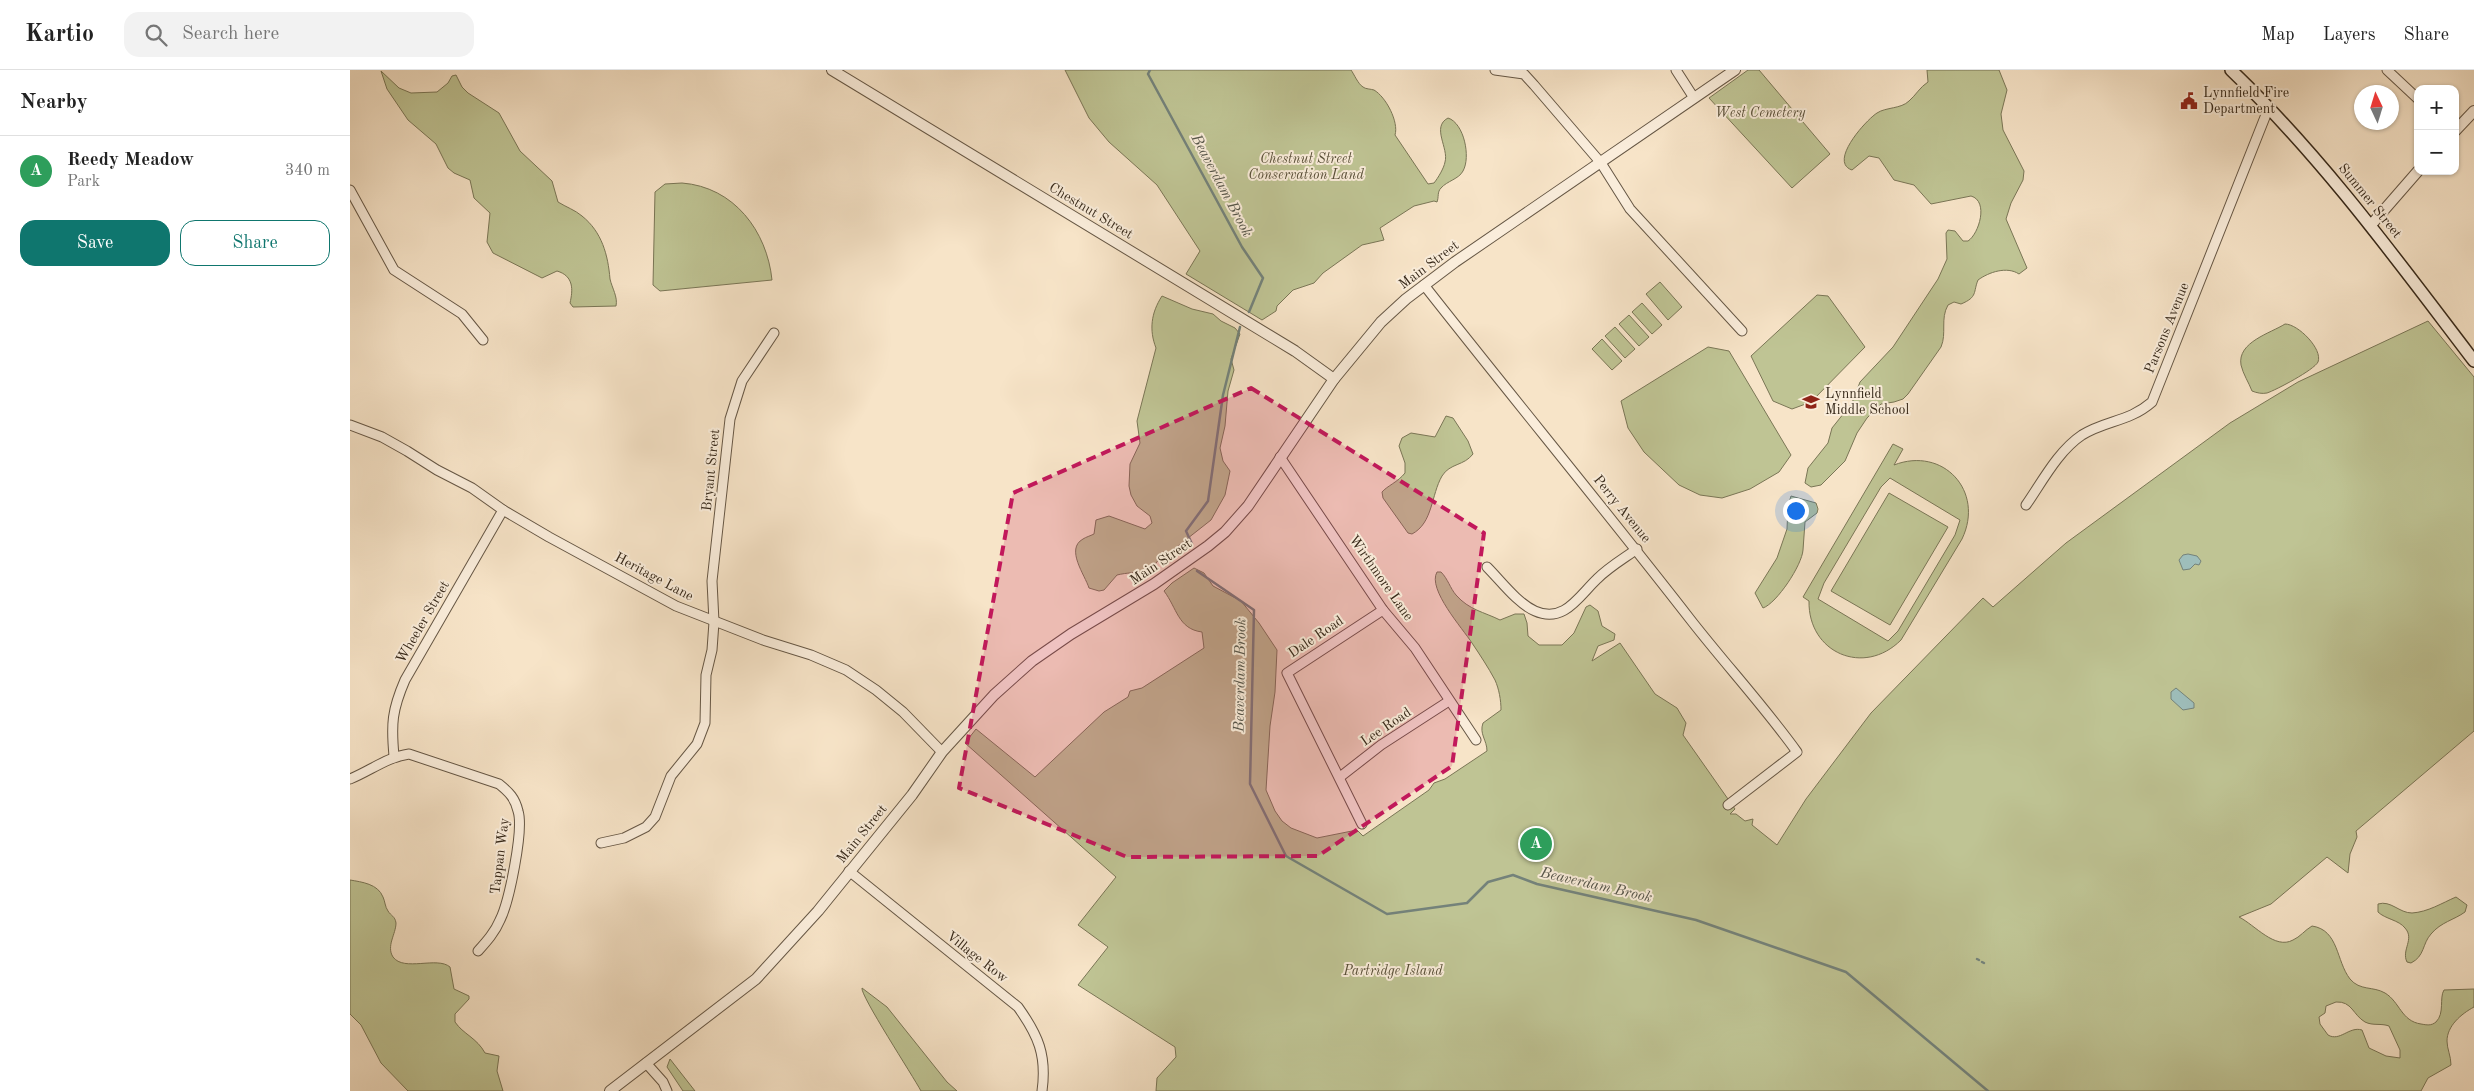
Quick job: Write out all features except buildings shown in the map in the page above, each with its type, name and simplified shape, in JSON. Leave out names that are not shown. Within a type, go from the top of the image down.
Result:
[{"type":"main road","name":"Summer Street","points":[[2231,70],[2269,107],[2322,166],[2371,226],[2474,361]]},
{"type":"street","name":"Chestnut Street","points":[[832,70],[1295,350],[1334,379]]},
{"type":"street","points":[[1494,70],[1522,72],[1601,163],[1630,209],[1742,331]]},
{"type":"street","points":[[1676,70],[1694,98]]},
{"type":"street","name":"Main Street","points":[[610,1091],[756,979],[818,911],[918,787],[942,752],[994,695],[1032,660],[1154,584],[1214,542],[1248,506],[1334,379],[1381,322],[1424,285],[1735,70]]},
{"type":"street","points":[[2387,70],[2414,95]]},
{"type":"street","name":"Parsons Avenue","points":[[2026,505],[2066,448],[2082,435],[2104,424],[2129,418],[2152,402],[2269,107]]},
{"type":"street","points":[[2456,130],[2474,111]]},
{"type":"street","points":[[2371,226],[2415,175]]},
{"type":"street","points":[[350,190],[394,270],[462,314],[483,340]]},
{"type":"street","name":"Perry Avenue","points":[[1424,285],[1637,549],[1797,752],[1728,805]]},
{"type":"street","name":"Bryant Street","points":[[601,843],[624,838],[646,828],[655,817],[671,776],[697,744],[705,723],[706,675],[712,650],[714,622],[712,581],[731,412],[742,381],[774,333]]},
{"type":"street","name":"Heritage Lane","points":[[350,425],[382,437],[437,470],[472,488],[503,510],[676,606],[714,622],[811,655],[846,670],[876,690],[896,707],[942,752]]},
{"type":"street","name":"Wirthmore Lane","points":[[1280,458],[1383,610],[1415,648],[1476,740]]},
{"type":"street","name":"Wheeler Street","points":[[394,756],[392,733],[394,706],[404,680],[503,510]]},
{"type":"street","points":[[1487,567],[1526,605],[1535,611],[1555,614],[1574,605],[1597,579],[1637,549]]},
{"type":"street","name":"Dale Road","points":[[1340,777],[1324,750],[1287,673],[1383,610]]},
{"type":"street","name":"Lee Road","points":[[1340,777],[1381,745],[1449,701]]},
{"type":"street","name":"Tappan Way","points":[[394,756],[408,754],[424,757],[499,784],[510,793],[516,803],[520,825],[507,905],[492,935],[478,951]]},
{"type":"street","points":[[350,779],[371,771],[394,756]]},
{"type":"street","points":[[1340,777],[1362,824]]},
{"type":"street","name":"Village Row","points":[[849,871],[1018,1007],[1036,1032],[1042,1055],[1042,1091]]},
{"type":"street","points":[[646,1063],[663,1082],[667,1091]]},
{"type":"highlighted area","points":[[1251,388],[1484,533],[1452,766],[1318,856],[1127,857],[959,788],[1013,493]]},
{"type":"green space","name":"Chestnut Street Conservation Land","points":[[1065,70],[1351,70],[1361,86],[1374,90],[1383,98],[1395,123],[1395,135],[1428,184],[1434,183],[1441,173],[1444,164],[1446,156],[1441,127],[1448,118],[1454,121],[1462,133],[1466,149],[1465,165],[1461,174],[1440,190],[1437,202],[1414,206],[1380,228],[1384,240],[1362,245],[1323,273],[1314,283],[1293,290],[1277,306],[1276,311],[1262,320],[1186,274],[1200,251],[1157,185],[1109,142],[1089,118]]},
{"type":"green space","name":"West Cemetery","points":[[1748,70],[1759,70],[1830,154],[1792,188],[1709,98]]},
{"type":"green space","points":[[1927,70],[1999,70],[2007,90],[2001,114],[2003,130],[2024,171],[2023,180],[2011,203],[2006,219],[2027,268],[2019,274],[2004,270],[1987,275],[1978,280],[1974,294],[1970,299],[1961,304],[1954,302],[1948,305],[1944,316],[1944,336],[1941,347],[1908,394],[1903,399],[1881,404],[1867,418],[1857,433],[1845,461],[1821,485],[1811,487],[1805,483],[1808,468],[1828,443],[1832,428],[1852,403],[1860,382],[1893,347],[1938,279],[1947,259],[1946,233],[1948,230],[1955,231],[1963,241],[1968,241],[1979,225],[1980,204],[1971,196],[1931,204],[1914,185],[1894,180],[1879,158],[1869,156],[1852,170],[1846,166],[1844,159],[1846,150],[1858,132],[1877,113],[1906,104],[1928,82]]},
{"type":"green space","points":[[381,71],[399,88],[411,93],[437,92],[448,83],[452,76],[456,75],[462,87],[468,93],[499,113],[520,151],[552,181],[558,202],[582,216],[595,229],[606,253],[616,306],[573,307],[570,303],[571,284],[563,273],[557,271],[542,278],[493,253],[487,242],[490,213],[474,198],[470,180],[454,173],[448,168],[436,144],[408,120],[387,89]]},
{"type":"green space","points":[[682,183],[701,186],[717,193],[745,215],[763,245],[769,262],[772,280],[660,291],[653,285],[655,192],[665,184]]},
{"type":"green space","points":[[1660,282],[1682,307],[1668,320],[1646,294]]},
{"type":"green space","points":[[1817,295],[1828,296],[1865,347],[1811,402],[1792,409],[1773,401],[1751,356]]},
{"type":"green space","points":[[1162,296],[1192,309],[1213,314],[1221,321],[1235,328],[1240,334],[1231,359],[1234,370],[1228,391],[1225,426],[1220,448],[1223,461],[1230,471],[1225,495],[1211,520],[1169,553],[1162,552],[1158,560],[1149,569],[1117,575],[1104,590],[1099,591],[1089,588],[1076,555],[1078,543],[1094,534],[1096,520],[1109,516],[1145,529],[1152,523],[1150,516],[1137,506],[1129,486],[1130,464],[1140,443],[1137,421],[1156,348],[1152,335],[1153,315]]},
{"type":"green space","points":[[1642,303],[1662,325],[1652,334],[1632,312]]},
{"type":"green space","points":[[1629,315],[1649,337],[1639,346],[1619,324]]},
{"type":"green space","name":"Partridge Island","points":[[2428,321],[2474,377],[2474,731],[2356,831],[2357,837],[2350,854],[2348,873],[2327,857],[2271,904],[2239,917],[2279,942],[2293,940],[2312,926],[2321,929],[2332,940],[2345,972],[2354,983],[2385,993],[2414,1022],[2429,1025],[2436,1022],[2441,1010],[2444,990],[2474,989],[2474,1007],[2464,1013],[2449,1030],[2447,1044],[2451,1065],[2428,1078],[2421,1091],[1156,1091],[1157,1078],[1176,1057],[1175,1047],[1078,985],[1108,947],[1078,925],[1116,877],[965,743],[976,729],[1035,777],[1104,712],[1128,697],[1130,691],[1142,688],[1204,648],[1202,632],[1188,627],[1183,622],[1164,591],[1194,568],[1204,573],[1213,586],[1241,601],[1277,650],[1266,790],[1275,811],[1282,821],[1291,828],[1317,838],[1357,830],[1363,836],[1429,790],[1434,783],[1445,779],[1487,751],[1482,730],[1483,723],[1501,710],[1500,695],[1495,680],[1441,598],[1435,579],[1437,572],[1441,572],[1456,595],[1471,607],[1500,620],[1515,614],[1524,614],[1528,636],[1539,645],[1562,645],[1574,633],[1586,607],[1590,605],[1598,611],[1602,626],[1615,634],[1614,640],[1598,646],[1592,661],[1620,643],[1655,694],[1677,708],[1686,723],[1683,735],[1735,809],[1730,814],[1736,814],[1745,821],[1753,819],[1752,825],[1777,845],[1806,799],[1871,713],[1983,598],[1993,607],[2066,543],[2230,423],[2298,382]],"holes":[[[2341,1002],[2349,1006],[2365,1022],[2389,1026],[2400,1050],[2400,1058],[2386,1056],[2369,1048],[2362,1030],[2353,1030],[2337,1037],[2328,1035],[2320,1024],[2319,1017],[2325,1013],[2326,1006]]]},
{"type":"green space","points":[[2285,324],[2296,328],[2308,338],[2317,351],[2318,362],[2302,375],[2272,391],[2258,393],[2252,391],[2241,365],[2241,357],[2244,350],[2256,339]]},
{"type":"green space","points":[[1615,327],[1635,349],[1625,358],[1605,336]]},
{"type":"green space","points":[[1602,339],[1622,361],[1612,370],[1592,349]]},
{"type":"green space","points":[[1708,347],[1729,351],[1791,455],[1779,472],[1750,489],[1722,498],[1700,495],[1679,485],[1644,452],[1628,428],[1621,401]]},
{"type":"green space","points":[[1446,416],[1453,418],[1468,441],[1473,454],[1465,461],[1445,472],[1438,483],[1431,508],[1424,523],[1412,534],[1408,533],[1383,498],[1382,492],[1405,473],[1405,463],[1399,446],[1402,438],[1411,433],[1435,437]]},
{"type":"green space","points":[[1893,444],[1903,449],[1894,465],[1912,461],[1929,462],[1943,467],[1955,477],[1964,489],[1968,505],[1968,521],[1962,539],[1901,640],[1886,651],[1871,657],[1855,658],[1841,654],[1828,646],[1818,634],[1811,619],[1809,601],[1803,597]],"holes":[[[1890,478],[1960,520],[1955,535],[1898,631],[1888,641],[1818,599],[1824,583],[1881,487]]]},
{"type":"green space","points":[[1889,493],[1948,527],[1890,625],[1831,591]]},
{"type":"green space","points":[[1791,496],[1816,503],[1817,513],[1805,522],[1802,557],[1794,574],[1775,599],[1763,608],[1755,593],[1777,558],[1787,529],[1788,506]]},
{"type":"green space","points":[[350,880],[374,886],[381,893],[389,913],[394,917],[396,923],[391,944],[393,957],[405,963],[437,963],[450,967],[454,989],[469,996],[469,999],[455,1014],[455,1022],[485,1053],[499,1056],[497,1071],[503,1091],[408,1091],[381,1063],[361,1025],[350,1014]]},
{"type":"green space","points":[[2456,897],[2467,905],[2465,912],[2435,930],[2428,938],[2419,957],[2411,963],[2407,962],[2408,932],[2399,923],[2378,912],[2378,904],[2391,905],[2412,913],[2429,909]]},
{"type":"green space","points":[[862,988],[887,1007],[947,1082],[957,1091],[921,1091],[878,1020]]},
{"type":"green space","points":[[670,1059],[695,1091],[683,1091],[667,1067]]},
{"type":"water","points":[[2183,555],[2197,556],[2201,561],[2199,565],[2195,564],[2190,569],[2183,570],[2179,560]]},
{"type":"water","points":[[2176,688],[2194,703],[2194,708],[2183,710],[2171,699],[2171,692]]},
{"type":"waterway","name":"Beaverdam Brook","points":[[1150,70],[1148,74],[1242,247],[1263,278],[1249,312]]},
{"type":"waterway","name":"Beaverdam Brook","points":[[1192,544],[1186,531],[1208,501],[1223,395],[1240,327]]},
{"type":"waterway","name":"Beaverdam Brook","points":[[1197,571],[1254,610],[1250,784],[1286,856],[1387,914],[1467,903],[1488,882],[1513,875],[1537,884],[1696,920],[1846,972],[1988,1091]]},
{"type":"place","name":"Lynnfield Fire Department","points":[[2189,101]]},
{"type":"place","name":"Lynnfield Middle School","points":[[1811,402]]},
{"type":"place","name":"Reedy Meadow","points":[[1536,844]]}]
